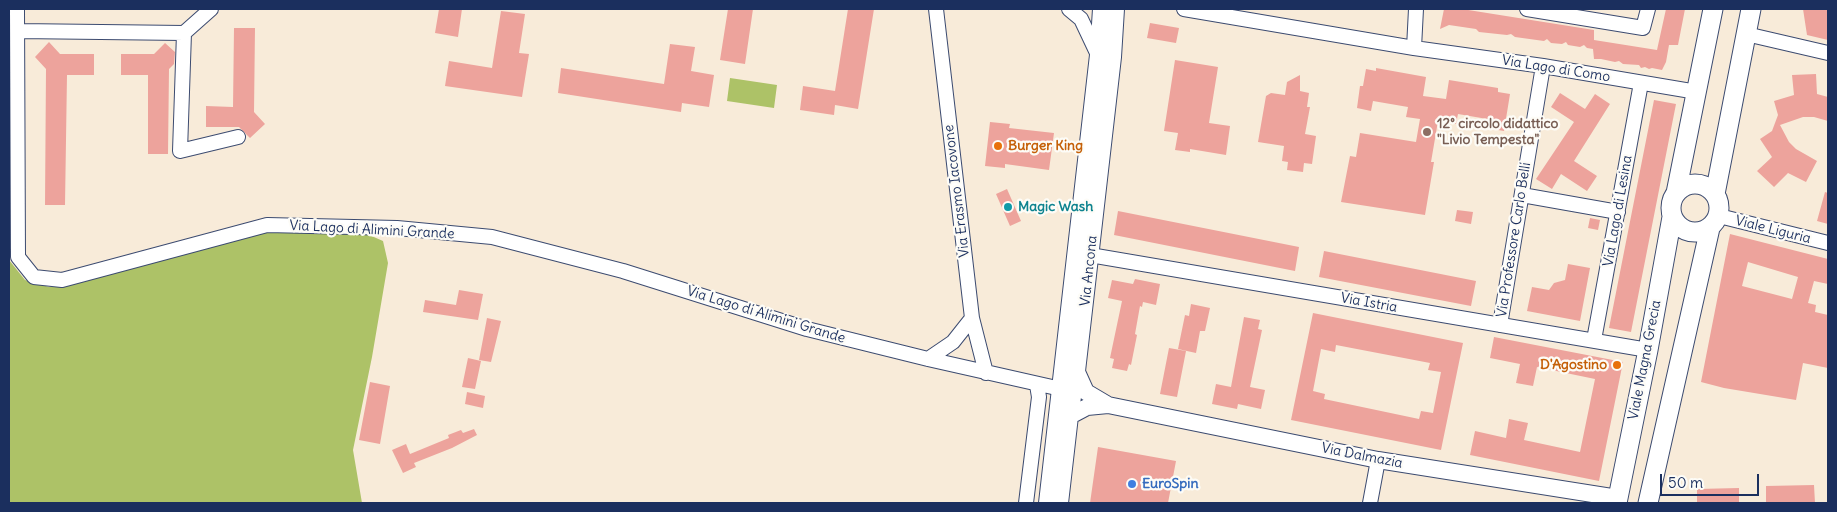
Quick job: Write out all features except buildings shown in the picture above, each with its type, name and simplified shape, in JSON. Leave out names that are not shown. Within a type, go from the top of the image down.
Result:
[{"type":"main road","name":"Viale Magna Grecia","points":[[1617,501],[1648,350],[1672,217],[1671,204],[1676,193],[1713,9]]},
{"type":"main road","points":[[1648,503],[1714,222],[1720,209],[1715,194],[1751,9]]},
{"type":"main road","points":[[1676,193],[1685,186],[1696,184],[1707,187],[1715,194]]},
{"type":"main road","points":[[1672,217],[1678,226],[1688,232],[1699,233],[1714,222]]},
{"type":"street","name":"Via Lago di Alimini Grande","points":[[18,9],[18,257],[34,277],[62,280],[267,225],[397,228],[492,237],[623,271],[807,329],[986,373],[1061,389]]},
{"type":"street","points":[[18,31],[184,33],[210,9]]},
{"type":"street","name":"Via Erasmo Iacovone","points":[[936,9],[972,318],[986,373]]},
{"type":"street","points":[[1069,9],[1081,19],[1098,55]]},
{"type":"street","name":"Via Ancona","points":[[1047,503],[1098,55],[1101,9]]},
{"type":"street","name":"Via Ancona","points":[[1060,503],[1113,58],[1116,9]]},
{"type":"street","name":"Via Lago di Como","points":[[1184,9],[1414,48],[1543,66],[1697,92]]},
{"type":"street","points":[[1414,48],[1416,9]]},
{"type":"street","points":[[1527,9],[1568,12],[1643,28],[1648,9]]},
{"type":"street","points":[[184,33],[180,151],[238,138]]},
{"type":"street","points":[[1746,34],[1828,53]]},
{"type":"street","name":"Via Professore Carlo Belli","points":[[1500,325],[1543,66]]},
{"type":"street","name":"Via Lago di Lesina","points":[[1594,340],[1641,82]]},
{"type":"street","points":[[1522,195],[1618,212]]},
{"type":"street","name":"Viale Liguria","points":[[1714,222],[1828,243]]},
{"type":"street","name":"Via Istria","points":[[1090,255],[1648,350]]},
{"type":"street","points":[[928,359],[953,342],[972,318]]},
{"type":"street","name":"Via Dalmazia","points":[[1077,372],[1086,392],[1108,405]]},
{"type":"street","points":[[1026,503],[1038,397],[1037,385]]},
{"type":"street","name":"Via Dalmazia","points":[[1070,416],[1087,407],[1108,405],[1378,460],[1617,501]]},
{"type":"street","points":[[1370,503],[1378,460]]},
{"type":"green space","points":[[730,78],[777,85],[774,108],[727,101]]},
{"type":"green space","points":[[267,228],[360,231],[383,241],[388,263],[372,357],[353,450],[362,503],[9,503],[9,260],[25,280],[49,287]]},
{"type":"place","name":"12° circolo didattico \"Livio Tempesta\"","points":[[1427,132]]},
{"type":"place","name":"Burger King","points":[[998,146]]},
{"type":"place","name":"Magic Wash","points":[[1008,207]]},
{"type":"place","name":"D'Agostino","points":[[1617,365]]},
{"type":"place","name":"EuroSpin","points":[[1132,484]]}]
